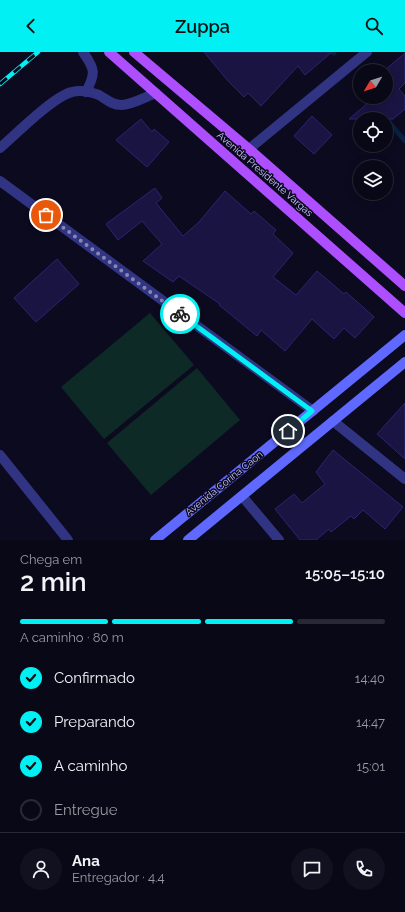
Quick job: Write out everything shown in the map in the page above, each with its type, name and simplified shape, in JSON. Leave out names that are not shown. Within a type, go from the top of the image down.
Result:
[{"type":"main road","name":"Avenida Presidente Vargas","points":[[109,52],[405,313]]},
{"type":"main road","name":"Avenida Presidente Vargas","points":[[134,52],[249,149],[405,286]]},
{"type":"main road","name":"Avenida Corina Caon","points":[[155,540],[405,335]]},
{"type":"main road","points":[[188,540],[405,362]]},
{"type":"street","points":[[83,52],[92,65],[93,78],[86,92]]},
{"type":"street","points":[[249,149],[367,52]]},
{"type":"street","points":[[0,148],[56,100],[71,92],[86,92],[99,95],[110,102],[120,105],[127,104],[156,93]]},
{"type":"street","points":[[4,184],[312,411]]},
{"type":"street","points":[[333,421],[405,479]]},
{"type":"street","points":[[0,455],[68,540]]},
{"type":"street","points":[[242,496],[280,540]]},
{"type":"green space","points":[[150,313],[194,365],[104,439],[61,387]]},
{"type":"green space","points":[[197,368],[240,420],[151,495],[107,443]]},
{"type":"building","points":[[204,52],[332,52],[305,75],[298,66],[261,106],[248,93],[244,97],[228,81]]},
{"type":"building","points":[[405,53],[405,83],[399,89],[405,96],[405,109],[393,119],[393,112],[357,112],[367,104],[393,104],[392,64]]},
{"type":"building","points":[[312,116],[332,135],[314,154],[294,136]]},
{"type":"building","points":[[141,119],[152,132],[154,129],[169,142],[147,167],[116,140]]},
{"type":"building","points":[[155,188],[162,198],[156,203],[183,236],[199,222],[225,191],[251,214],[254,211],[276,230],[273,234],[293,253],[273,277],[296,295],[317,271],[344,294],[346,292],[374,317],[355,338],[344,328],[334,339],[312,319],[285,351],[261,330],[257,336],[219,305],[220,304],[179,276],[173,282],[143,261],[162,244],[142,221],[118,240],[106,224]]},
{"type":"building","points":[[57,259],[79,284],[36,322],[14,298]]},
{"type":"building","points":[[405,403],[405,459],[377,434]]},
{"type":"building","points":[[333,450],[403,507],[385,529],[363,510],[354,519],[351,516],[331,532],[329,529],[316,540],[300,540],[275,509],[294,494],[302,503],[325,484],[316,472]]},
{"type":"waterway","points":[[393,127],[405,141]]},
{"type":"railway","points":[[0,84],[38,52]]},
{"type":"way so far","points":[[46,215],[180,314]]},
{"type":"route","points":[[180,314],[312,411],[288,431]]}]
